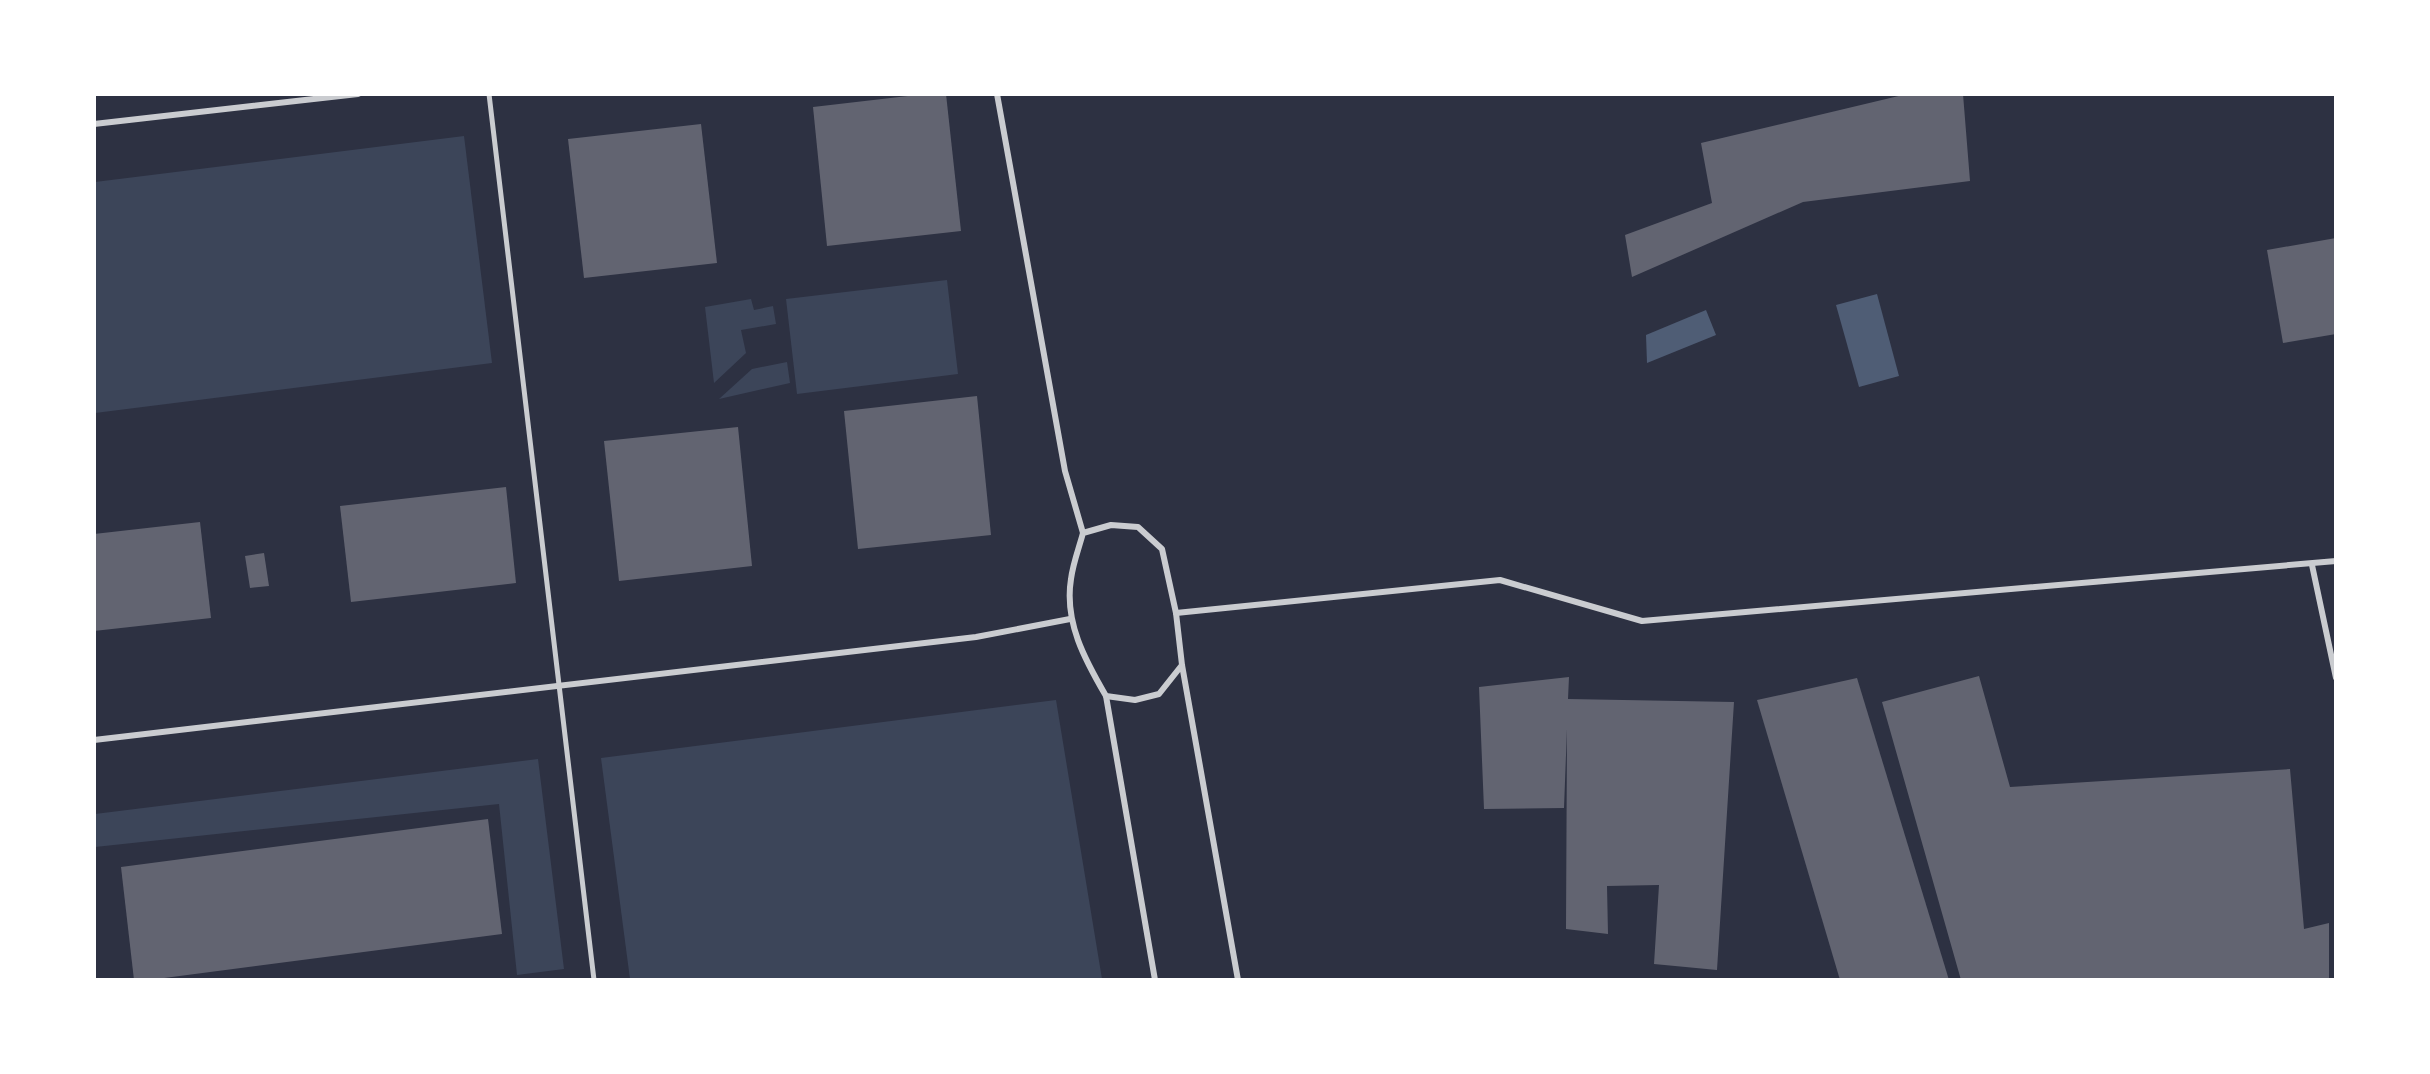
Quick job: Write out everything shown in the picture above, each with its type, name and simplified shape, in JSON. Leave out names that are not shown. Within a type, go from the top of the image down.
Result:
[{"type":"street","points":[[94,124],[358,94]]},
{"type":"street","points":[[489,94],[594,980]]},
{"type":"street","points":[[997,94],[1065,471],[1083,533],[1071,579],[1070,618],[1085,661],[1106,696],[1155,980]]},
{"type":"street","points":[[1083,533],[1111,525],[1138,527],[1162,549],[1176,613],[1182,665],[1238,980]]},
{"type":"street","points":[[1176,613],[1500,580],[1642,621],[2312,565],[2336,561]]},
{"type":"street","points":[[2312,565],[2336,678]]},
{"type":"street","points":[[94,740],[976,637],[1070,618]]},
{"type":"street","points":[[1106,696],[1135,700],[1159,694],[1182,665]]},
{"type":"shaded area","points":[[464,136],[492,363],[95,413],[95,182]]},
{"type":"shaded area","points":[[947,280],[958,374],[797,394],[786,299]]},
{"type":"shaded area","points":[[1877,294],[1899,376],[1859,387],[1836,305]]},
{"type":"shaded area","points":[[751,299],[754,310],[773,306],[776,324],[741,330],[746,353],[714,383],[705,307]]},
{"type":"shaded area","points":[[1706,310],[1716,335],[1647,363],[1646,335]]},
{"type":"shaded area","points":[[787,362],[790,383],[719,399],[752,369]]},
{"type":"shaded area","points":[[1056,700],[1102,979],[630,979],[601,758]]},
{"type":"shaded area","points":[[538,759],[564,969],[517,975],[499,804],[95,847],[95,814]]},
{"type":"building","points":[[925,94],[946,94],[961,231],[827,246],[813,107]]},
{"type":"building","points":[[1907,94],[1963,94],[1970,181],[1803,202],[1632,277],[1625,235],[1712,203],[1701,143]]},
{"type":"building","points":[[701,124],[717,263],[584,278],[568,139]]},
{"type":"building","points":[[2336,238],[2336,334],[2283,343],[2267,250]]},
{"type":"building","points":[[977,396],[991,535],[858,549],[844,411]]},
{"type":"building","points":[[738,427],[752,566],[619,581],[604,441]]},
{"type":"building","points":[[506,487],[516,583],[351,602],[340,506]]},
{"type":"building","points":[[200,522],[211,618],[94,631],[94,534]]},
{"type":"building","points":[[264,553],[269,586],[250,588],[245,556]]},
{"type":"building","points":[[1979,676],[2010,787],[2290,769],[2304,929],[2329,923],[2329,980],[1961,980],[1882,702]]},
{"type":"building","points":[[1569,677],[1568,699],[1734,702],[1717,970],[1654,964],[1659,885],[1607,886],[1608,934],[1566,929],[1567,729],[1564,808],[1484,809],[1479,687]]},
{"type":"building","points":[[1857,678],[1949,980],[1840,980],[1757,700]]},
{"type":"building","points":[[488,819],[502,934],[149,980],[134,980],[121,867]]}]
